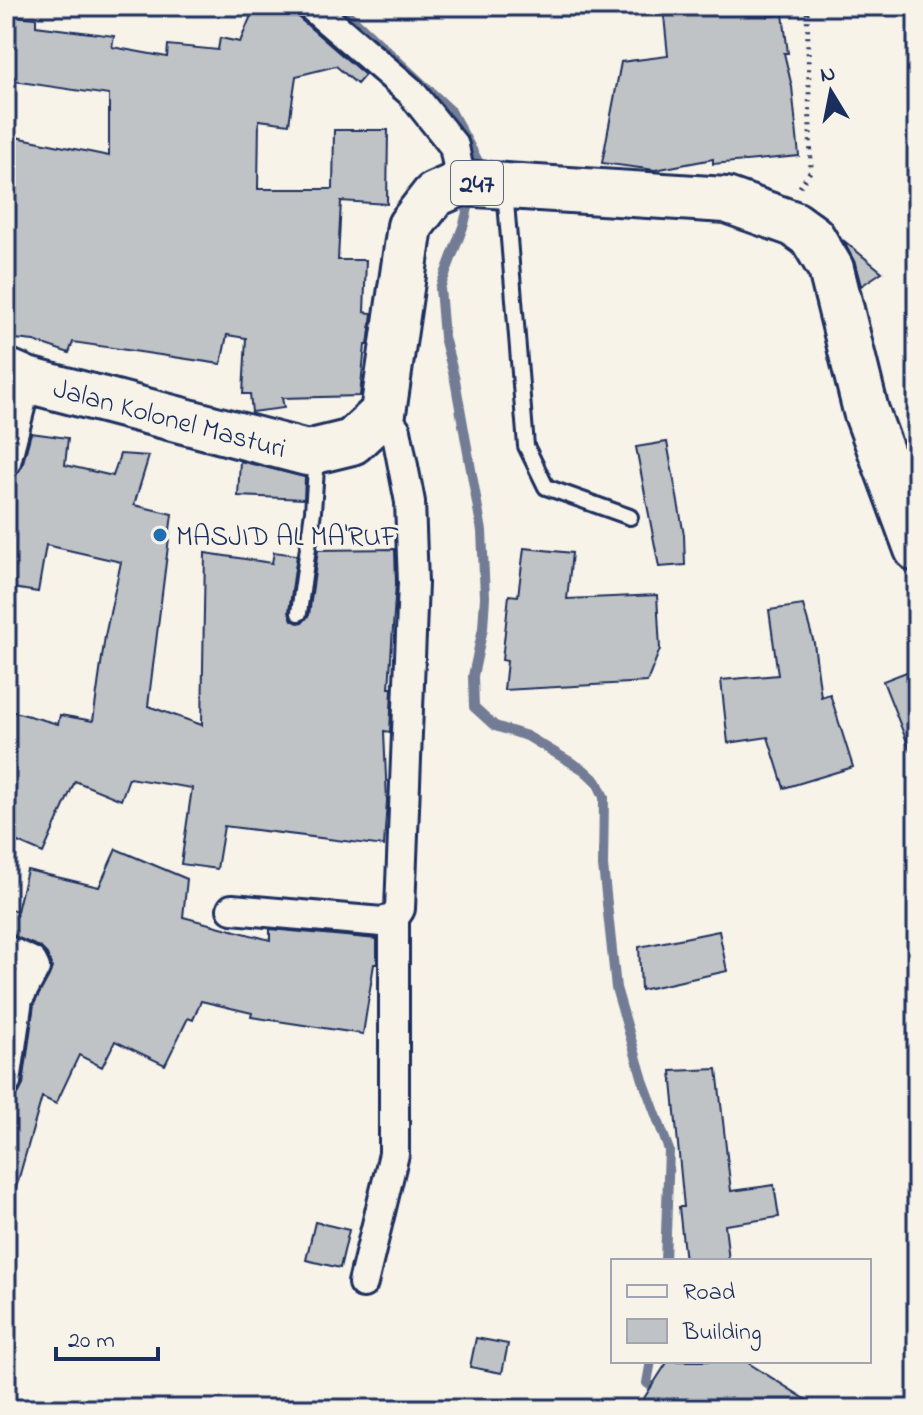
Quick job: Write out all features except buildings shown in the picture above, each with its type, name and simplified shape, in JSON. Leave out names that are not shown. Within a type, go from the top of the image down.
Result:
[{"type":"main road","name":"247","points":[[383,413],[410,226],[434,195],[461,183],[726,200],[794,224],[812,237],[831,269],[866,411],[917,549]]},
{"type":"main road","name":"Jalan Kolonel Masturi","points":[[17,375],[307,453],[352,442],[383,413]]},
{"type":"street","points":[[311,6],[411,92],[454,146],[461,183]]},
{"type":"street","points":[[6,462],[17,375]]},
{"type":"street","points":[[363,1283],[394,1154],[394,918],[400,909],[413,583],[410,502],[396,430],[383,413]]},
{"type":"street","points":[[232,909],[382,922],[394,918]]},
{"type":"street","points":[[6,950],[32,962],[35,968],[18,999],[6,1082]]},
{"type":"lane","points":[[505,185],[526,446],[546,487],[630,517]]},
{"type":"lane","points":[[299,613],[313,511],[317,451]]},
{"type":"path","points":[[794,224],[789,202],[811,170],[807,6]]},
{"type":"waterway","points":[[339,6],[451,111],[479,163],[476,172]]},
{"type":"waterway","points":[[471,196],[440,288],[444,337],[455,380],[482,531],[485,597],[483,628],[473,676],[474,707],[495,726],[527,736],[584,770],[597,782],[604,797],[603,866],[616,988],[643,1080],[669,1150],[665,1259]]},
{"type":"waterway","points":[[651,1363],[647,1383],[660,1392]]},
{"type":"place","name":"MASJID AL MA'RUF","points":[[160,535]]}]
